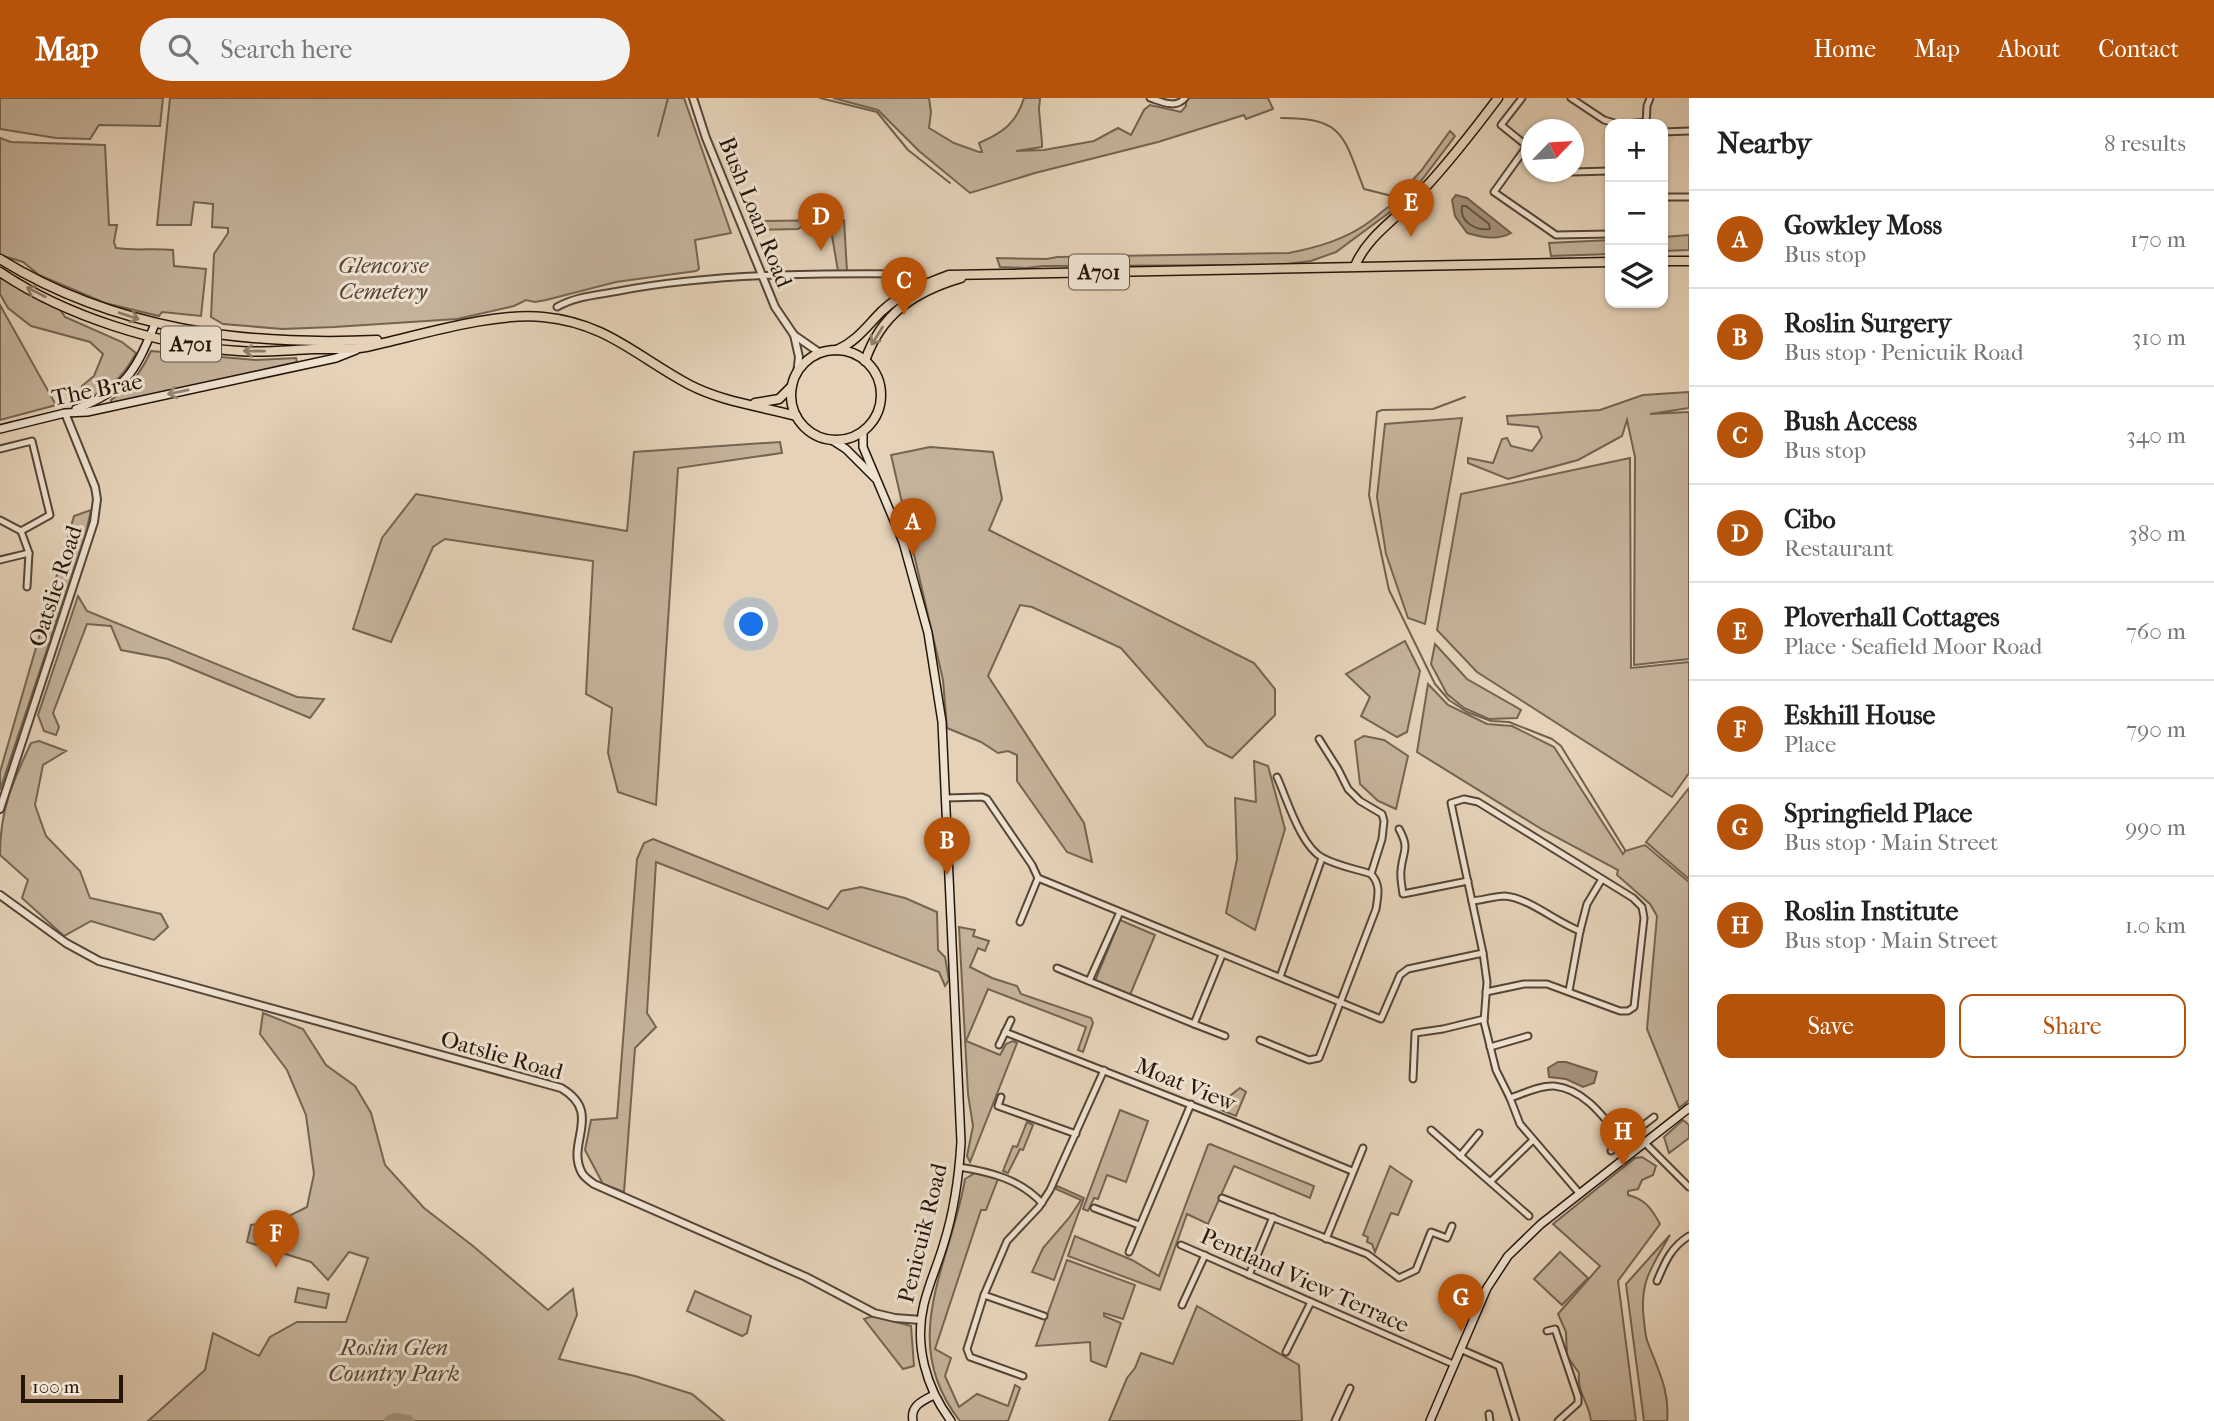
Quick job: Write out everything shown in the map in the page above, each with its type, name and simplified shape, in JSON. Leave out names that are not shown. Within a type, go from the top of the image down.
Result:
[{"type":"main road","points":[[1356,266],[1369,243],[1421,193],[1498,98]]},
{"type":"main road","name":"A701","points":[[0,259],[64,293],[155,324],[233,337],[291,342],[394,340]]},
{"type":"main road","points":[[1668,261],[1689,261]]},
{"type":"main road","name":"A701","points":[[820,353],[849,345],[883,310],[904,294],[949,275],[1605,262]]},
{"type":"main road","name":"A701","points":[[0,272],[54,302],[115,326],[204,347],[238,351],[364,347],[513,317],[565,320],[614,337],[690,385],[721,398],[796,416],[813,435],[832,440]]},
{"type":"main road","name":"A701","points":[[865,361],[872,339],[897,311],[920,294],[973,275]]},
{"type":"main road","points":[[65,413],[102,399],[117,388],[132,373],[155,324]]},
{"type":"main road","name":"The Brae","points":[[0,429],[65,413],[87,412],[336,358],[364,347]]},
{"type":"main road","points":[[832,440],[844,440],[863,431],[873,421],[881,396],[879,381],[872,368],[855,354],[837,350]]},
{"type":"main road","points":[[796,416],[792,402],[792,386],[805,363],[820,353]]},
{"type":"main road","name":"A701","points":[[742,404],[766,403],[779,399],[792,386]]},
{"type":"main road","name":"Penicuik Road","points":[[863,431],[863,447],[903,542],[928,633],[942,722],[961,1112],[960,1167],[945,1242],[921,1320],[923,1360],[934,1395],[951,1421]]},
{"type":"main road","points":[[832,440],[846,449],[877,481]]},
{"type":"main road","points":[[1430,1421],[1460,1349],[1497,1271],[1508,1256],[1541,1224],[1689,1108]]},
{"type":"main road","points":[[913,1421],[915,1406],[934,1395]]},
{"type":"street","name":"Bush Loan Road","points":[[693,98],[775,307],[794,335],[820,353]]},
{"type":"street","points":[[1150,98],[1175,104],[1181,103],[1185,98]]},
{"type":"street","points":[[1521,141],[1501,125],[1522,98]]},
{"type":"street","points":[[1571,98],[1605,120]]},
{"type":"street","points":[[1646,119],[1650,98]]},
{"type":"street","points":[[1668,132],[1689,131]]},
{"type":"street","points":[[1521,158],[1494,192],[1556,235],[1605,234]]},
{"type":"street","points":[[1584,172],[1605,171]]},
{"type":"street","points":[[1668,197],[1689,197]]},
{"type":"street","points":[[557,307],[574,299],[661,283],[762,277],[918,274]]},
{"type":"street","name":"Bush Loan Road","points":[[794,335],[799,357],[797,374]]},
{"type":"street","name":"Oatslie Road","points":[[0,809],[94,522],[97,499],[95,487],[65,413]]},
{"type":"street","points":[[0,449],[32,441],[50,515],[21,531]]},
{"type":"street","points":[[0,520],[21,531],[29,553],[27,587]]},
{"type":"street","points":[[0,560],[29,553]]},
{"type":"street","points":[[1319,739],[1348,789],[1360,801],[1382,814],[1382,839],[1371,874]]},
{"type":"street","points":[[1260,1040],[1309,1060],[1316,1060],[1321,1054],[1376,909],[1378,891],[1377,881],[1371,874],[1322,858],[1303,837],[1276,776]]},
{"type":"street","points":[[946,798],[987,799],[1038,878],[1381,1019],[1401,975],[1408,969],[1483,953]]},
{"type":"street","points":[[1486,992],[1524,984],[1547,984],[1620,1011],[1628,1011],[1634,1006],[1644,918],[1642,907],[1633,898],[1478,802],[1464,799],[1451,803],[1483,953],[1486,992],[1484,1019],[1496,1070],[1520,1124],[1580,1194]]},
{"type":"street","points":[[1399,829],[1405,840],[1406,851],[1400,870],[1403,894],[1468,881]]},
{"type":"street","points":[[1280,977],[1322,858]]},
{"type":"street","points":[[1020,922],[1038,878]]},
{"type":"street","points":[[1569,991],[1587,904],[1602,879]]},
{"type":"street","name":"Oatslie Road","points":[[0,895],[66,943],[99,961],[561,1087],[573,1095],[580,1105],[582,1121],[578,1156],[582,1173],[594,1184],[806,1277],[874,1312],[895,1318],[921,1320]]},
{"type":"street","points":[[1472,901],[1503,896],[1519,899],[1562,924],[1580,931]]},
{"type":"street","points":[[1023,912],[1030,916]]},
{"type":"street","points":[[1089,981],[1120,912]]},
{"type":"street","points":[[1194,1024],[1222,955]]},
{"type":"street","points":[[1057,968],[1225,1036]]},
{"type":"street","points":[[1413,1079],[1415,1033],[1484,1019]]},
{"type":"street","points":[[999,1045],[1011,1020]]},
{"type":"street","name":"Moat View","points":[[1005,1032],[1191,1104],[1352,1171]]},
{"type":"street","points":[[1490,1047],[1528,1036]]},
{"type":"street","points":[[1023,1376],[970,1357],[967,1349],[984,1295],[1007,1241],[1050,1190],[1104,1070]]},
{"type":"street","points":[[1510,1098],[1542,1087],[1554,1086],[1569,1091],[1593,1105],[1623,1141]]},
{"type":"street","points":[[1001,1097],[998,1106],[1076,1135]]},
{"type":"street","points":[[1129,1252],[1191,1104]]},
{"type":"street","points":[[1611,1151],[1654,1117]]},
{"type":"street","points":[[1431,1130],[1529,1216]]},
{"type":"street","points":[[1460,1156],[1479,1133]]},
{"type":"street","points":[[1491,1181],[1533,1140]]},
{"type":"street","points":[[1645,1143],[1689,1187]]},
{"type":"street","points":[[1326,1239],[1363,1148]]},
{"type":"street","points":[[960,1167],[1003,1176],[1023,1186],[1042,1202]]},
{"type":"street","points":[[1222,1198],[1233,1199],[1374,1258],[1399,1278],[1416,1270],[1431,1232],[1447,1238],[1452,1226]]},
{"type":"street","points":[[1098,1208],[1139,1226]]},
{"type":"street","points":[[1249,1275],[1273,1217]]},
{"type":"street","points":[[1657,1281],[1668,1255],[1677,1244],[1689,1236]]},
{"type":"street","name":"Pentland View Terrace","points":[[1181,1245],[1453,1364]]},
{"type":"street","points":[[1182,1305],[1205,1255]]},
{"type":"street","points":[[984,1295],[1044,1317]]},
{"type":"street","points":[[1286,1352],[1311,1302]]},
{"type":"street","points":[[1547,1331],[1555,1329],[1578,1397],[1578,1403],[1558,1421]]},
{"type":"street","points":[[1460,1349],[1499,1366],[1516,1421]]},
{"type":"street","points":[[1335,1421],[1350,1388]]},
{"type":"street","points":[[1489,1414],[1490,1421]]},
{"type":"green space","points":[[0,98],[163,98],[160,126],[99,125],[90,139],[56,138],[0,129]]},
{"type":"green space","name":"Glencorse Cemetery","points":[[170,98],[684,98],[731,233],[695,240],[699,269],[696,271],[616,282],[535,302],[526,300],[514,306],[457,319],[282,329],[223,324],[211,317],[214,254],[228,233],[228,228],[212,227],[213,204],[194,202],[191,225],[157,225]]},
{"type":"green space","points":[[833,98],[929,98],[929,128],[954,143],[979,152],[982,152],[979,143],[995,135],[1012,121],[1024,98],[1040,98],[1042,147],[1016,151],[1044,150],[1094,141],[1118,128],[1131,135],[1144,110],[1150,105],[1181,112],[1186,106],[1186,98],[1268,98],[1273,109],[1246,119],[1244,115],[1158,142],[1035,173],[970,193],[919,151],[878,110]]},
{"type":"green space","points":[[1450,131],[1455,136],[1415,189],[1400,203],[1394,200],[1421,171]]},
{"type":"green space","points":[[0,138],[11,142],[105,145],[109,225],[117,225],[114,242],[116,248],[173,250],[174,266],[206,269],[201,316],[162,312],[159,316],[105,303],[39,275],[23,262],[0,255]]},
{"type":"green space","points":[[1390,206],[1394,209],[1336,252],[1311,261],[1277,265],[1026,268],[1000,267],[997,258],[1289,253],[1343,237],[1362,227]]},
{"type":"green space","points":[[844,220],[847,271],[838,271],[830,224],[804,225],[798,229],[754,230],[751,221]]},
{"type":"green space","points":[[1689,235],[1689,250],[1668,251],[1668,237]]},
{"type":"green space","points":[[1605,240],[1605,254],[1551,256],[1549,243]]},
{"type":"green space","points":[[0,277],[59,308],[65,317],[122,342],[136,353],[125,371],[106,389],[79,402],[82,386],[94,376],[103,354],[90,342],[31,326],[8,308],[0,294]]},
{"type":"green space","points":[[0,305],[56,405],[0,420]]},
{"type":"green space","points":[[151,351],[256,360],[296,358],[297,362],[111,404],[111,400],[134,379]]},
{"type":"green space","points":[[1689,392],[1689,408],[1650,414],[1689,412],[1689,659],[1634,665],[1635,457],[1627,420],[1622,436],[1578,460],[1508,479],[1468,463],[1468,458],[1493,463],[1502,439],[1507,438],[1511,446],[1532,451],[1542,437],[1538,427],[1508,424],[1507,416],[1600,410],[1643,395]]},
{"type":"green space","points":[[1462,418],[1425,624],[1408,618],[1386,554],[1377,497],[1385,424]]},
{"type":"green space","points":[[780,442],[782,453],[678,468],[656,805],[618,792],[608,753],[612,708],[586,694],[593,561],[445,539],[433,547],[391,642],[353,629],[382,538],[416,494],[627,531],[634,452]]},
{"type":"green space","points":[[930,447],[993,452],[1002,499],[989,530],[1254,663],[1275,689],[1275,715],[1232,758],[1207,746],[1121,648],[1032,607],[1020,605],[988,676],[1084,823],[1092,862],[1067,852],[1017,781],[1017,755],[1008,751],[998,753],[981,742],[947,728],[943,680],[891,455]]},
{"type":"green space","points":[[1630,458],[1631,668],[1689,662],[1689,773],[1672,797],[1477,672],[1437,630],[1461,494]]},
{"type":"green space","points":[[91,510],[86,533],[0,790],[0,772],[74,516]]},
{"type":"green space","points":[[78,596],[87,611],[297,697],[324,699],[310,718],[168,659],[121,650],[111,626],[87,624],[53,713],[59,727],[56,735],[44,731],[38,715]]},
{"type":"green space","points":[[1405,641],[1420,671],[1407,732],[1397,737],[1361,716],[1370,697],[1346,674]]},
{"type":"green space","points":[[1435,644],[1467,679],[1521,710],[1517,718],[1489,719],[1464,708],[1447,694],[1431,664]]},
{"type":"green space","points":[[1428,684],[1448,705],[1487,724],[1512,726],[1554,747],[1623,854],[1645,845],[1689,882],[1689,1100],[1679,1108],[1647,1029],[1657,916],[1650,904],[1617,875],[1618,870],[1543,830],[1417,752]]},
{"type":"green space","points":[[1364,736],[1384,740],[1408,756],[1396,809],[1378,801],[1360,784],[1355,741]]},
{"type":"green space","points":[[39,741],[66,751],[43,765],[35,805],[46,836],[80,871],[90,898],[161,914],[168,927],[154,940],[91,921],[64,936],[22,898],[28,880],[0,855],[2,824],[13,784],[31,743]]},
{"type":"green space","points":[[1254,761],[1268,766],[1285,829],[1255,930],[1226,913],[1237,859],[1235,798],[1256,802]]},
{"type":"green space","points":[[1689,788],[1689,879],[1646,842]]},
{"type":"green space","points":[[653,839],[828,909],[841,891],[861,887],[905,898],[937,912],[938,950],[945,957],[949,980],[945,986],[939,972],[656,862],[647,1013],[656,1027],[635,1048],[624,1192],[603,1184],[585,1150],[591,1120],[617,1118],[637,859],[644,843]]},
{"type":"green space","points":[[1120,920],[1155,935],[1130,995],[1095,981]]},
{"type":"green space","points":[[959,927],[975,930],[973,936],[989,941],[985,951],[978,948],[970,967],[1017,986],[1021,994],[1091,1018],[1093,1023],[1083,1052],[1078,1050],[1086,1027],[988,989],[966,1041],[1000,1055],[1006,1044],[1013,1041],[1017,1043],[970,1162],[967,1156],[973,1126],[968,1094]]},
{"type":"green space","name":"Roslin Glen Country Park","points":[[263,1013],[303,1029],[326,1065],[355,1086],[371,1113],[385,1165],[424,1208],[548,1310],[573,1289],[577,1315],[559,1359],[635,1376],[692,1394],[724,1421],[148,1421],[205,1370],[213,1333],[259,1356],[270,1337],[297,1322],[346,1322],[368,1258],[349,1252],[328,1280],[311,1262],[247,1242],[251,1225],[279,1221],[307,1207],[314,1174],[306,1115],[287,1070],[260,1034]]},
{"type":"green space","points":[[1240,1088],[1246,1092],[1236,1116],[1221,1110],[1226,1099]]},
{"type":"green space","points":[[1120,1110],[1148,1121],[1126,1182],[1107,1175],[1098,1199],[1094,1198],[1088,1211],[1083,1209]]},
{"type":"green space","points":[[1683,1120],[1689,1125],[1689,1138],[1669,1153],[1664,1137]]},
{"type":"green space","points":[[1027,1122],[1033,1125],[1023,1150],[1020,1149],[1008,1173],[1003,1171],[1013,1146],[1017,1147]]},
{"type":"green space","points":[[1210,1144],[1314,1186],[1310,1198],[1234,1166],[1208,1224],[1187,1214],[1160,1290],[1068,1256],[1075,1236],[1132,1260],[1159,1276]]},
{"type":"green space","points":[[1642,1157],[1656,1166],[1653,1175],[1642,1180],[1638,1189],[1628,1191],[1628,1195],[1647,1205],[1660,1224],[1618,1281],[1636,1421],[1591,1421],[1580,1387],[1579,1373],[1567,1356],[1566,1332],[1558,1314],[1600,1266],[1553,1224],[1635,1158]]},
{"type":"green space","points":[[1390,1166],[1412,1181],[1398,1215],[1391,1213],[1375,1252],[1372,1244],[1367,1242],[1368,1237],[1363,1235]]},
{"type":"green space","points":[[975,1173],[998,1179],[986,1210],[981,1210],[935,1349],[951,1358],[945,1376],[959,1407],[977,1394],[1008,1406],[1015,1385],[1020,1388],[1008,1421],[960,1421],[941,1391],[932,1361],[930,1331],[933,1302],[965,1179]]},
{"type":"green space","points":[[1057,1186],[1084,1198],[1054,1280],[1032,1272],[1043,1248],[1081,1200],[1056,1189]]},
{"type":"green space","points":[[1670,1235],[1648,1276],[1643,1296],[1646,1338],[1665,1390],[1667,1421],[1644,1421],[1626,1284]]},
{"type":"green space","points":[[1560,1252],[1588,1278],[1562,1305],[1534,1279]]},
{"type":"green space","points":[[1067,1260],[1135,1285],[1123,1319],[1104,1313],[1104,1316],[1121,1323],[1106,1367],[1091,1361],[1090,1342],[1036,1346]]},
{"type":"green space","points":[[298,1288],[329,1294],[326,1308],[295,1302]]},
{"type":"green space","points":[[695,1291],[751,1316],[747,1333],[742,1336],[687,1311]]},
{"type":"green space","points":[[1197,1306],[1299,1365],[1302,1421],[1109,1421],[1141,1353],[1173,1364]]},
{"type":"green space","points":[[873,1316],[911,1326],[914,1366],[903,1369],[864,1319]]},
{"type":"water","points":[[1456,195],[1467,198],[1511,233],[1495,238],[1467,233],[1455,216],[1452,200]]},
{"type":"water","points":[[1558,1062],[1597,1072],[1594,1083],[1583,1087],[1566,1079],[1549,1077],[1548,1068]]},
{"type":"waterway","points":[[658,136],[668,98]]},
{"type":"waterway","points":[[820,98],[877,112],[908,150],[950,183]]},
{"type":"waterway","points":[[1281,118],[1302,119],[1330,126],[1345,143],[1364,189],[1392,196]]},
{"type":"waterway","points":[[1465,397],[1433,409],[1377,412],[1369,495],[1389,590],[1435,684],[1449,700],[1467,712],[1491,721],[1509,722],[1552,739],[1561,746],[1625,850]]},
{"type":"waterway","points":[[390,1421],[408,1421]]},
{"type":"place","name":"Ploverhall Cottages","points":[[1411,237]]},
{"type":"place","name":"Cibo","points":[[821,251]]},
{"type":"place","name":"Bush Access","points":[[904,315]]},
{"type":"place","name":"Gowkley Moss","points":[[913,556]]},
{"type":"place","name":"Roslin Surgery","points":[[947,875]]},
{"type":"place","name":"Roslin Institute","points":[[1623,1166]]},
{"type":"place","name":"Eskhill House","points":[[276,1268]]},
{"type":"place","name":"Springfield Place","points":[[1461,1332]]}]
